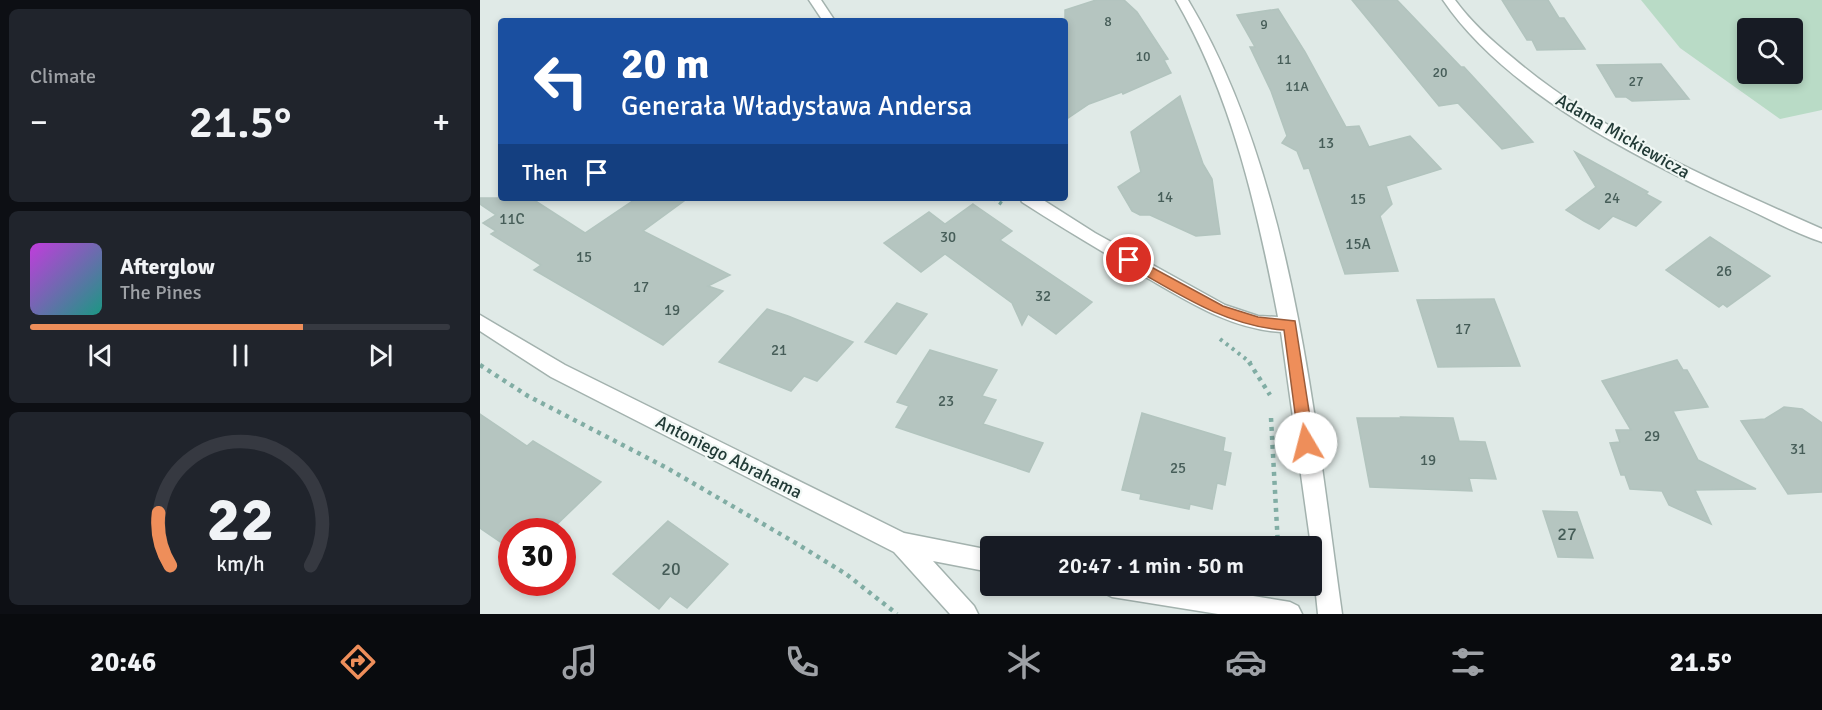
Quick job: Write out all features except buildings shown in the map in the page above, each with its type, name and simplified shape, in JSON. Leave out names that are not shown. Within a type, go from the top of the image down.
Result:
[{"type":"street","points":[[815,0],[827,18]]},
{"type":"street","points":[[1182,0],[1210,51],[1241,133],[1264,205],[1290,325],[1330,614]]},
{"type":"street","name":"Adama Mickiewicza","points":[[1449,0],[1480,36],[1513,67],[1561,101],[1618,137],[1676,168],[1822,236]]},
{"type":"street","points":[[1033,201],[1089,237],[1219,310],[1258,323],[1290,325]]},
{"type":"street","name":"Antoniego Abrahama","points":[[480,322],[558,371],[902,544],[980,559]]},
{"type":"street","points":[[902,544],[966,614]]},
{"type":"street","points":[[1180,596],[1290,614]]},
{"type":"path","points":[[998,201],[1012,210]]},
{"type":"path","points":[[1213,335],[1233,347],[1251,363],[1270,396]]},
{"type":"path","points":[[480,365],[528,396],[667,468],[794,542],[846,574],[897,614]]},
{"type":"path","points":[[1271,408],[1277,536]]},
{"type":"green space","points":[[1641,0],[1822,0],[1822,110],[1780,119],[1680,48]]},
{"type":"route","points":[[1129,260],[1219,310],[1240,319],[1258,323],[1290,325],[1306,443]]}]
